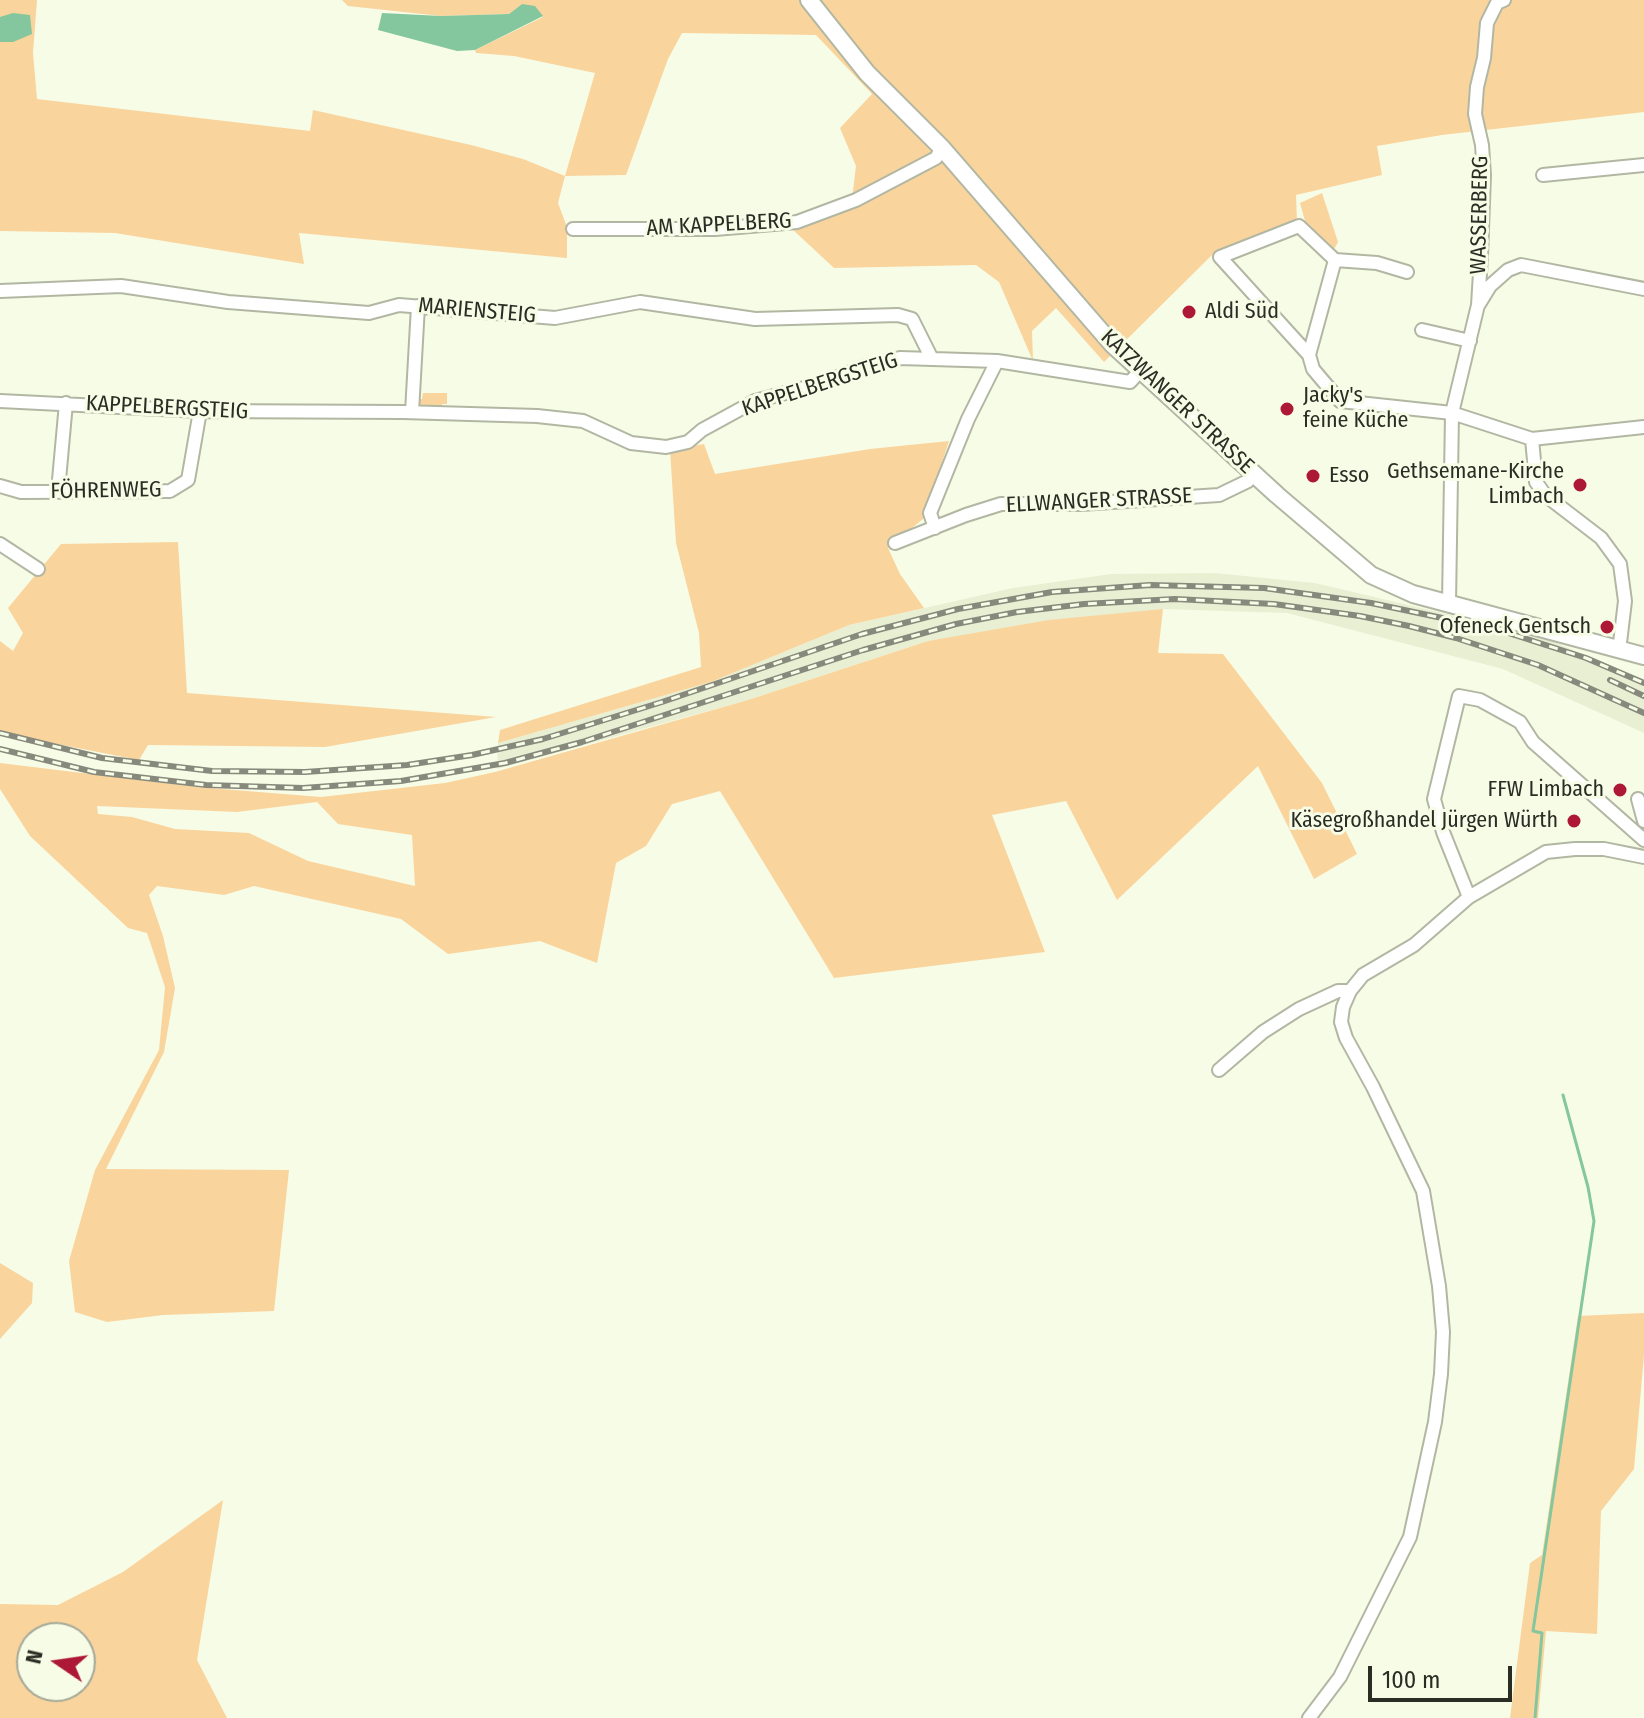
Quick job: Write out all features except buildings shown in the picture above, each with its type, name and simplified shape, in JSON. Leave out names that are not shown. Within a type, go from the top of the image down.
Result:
[{"type":"main road","name":"KATZWANGER STRASSE","points":[[809,0],[867,73],[942,148],[1112,344],[1371,575],[1413,594],[1644,656]]},
{"type":"street","name":"WASSERBERG","points":[[1449,603],[1452,413],[1478,305],[1484,175],[1482,145],[1475,114],[1487,23],[1497,3],[1504,0]]},
{"type":"street","name":"AM KAPPELBERG","points":[[573,229],[715,229],[797,222],[856,200],[936,158],[942,148]]},
{"type":"street","points":[[1543,175],[1644,165]]},
{"type":"street","points":[[1407,272],[1377,263],[1335,260],[1299,226],[1220,257],[1309,355],[1313,369],[1340,401],[1452,413],[1532,439],[1644,427]]},
{"type":"street","points":[[1309,355],[1335,260]]},
{"type":"street","points":[[1478,305],[1490,286],[1508,270],[1521,265],[1644,289]]},
{"type":"street","name":"MARIENSTEIG","points":[[0,291],[121,286],[277,308],[369,313],[399,305],[555,318],[640,302],[755,319],[898,315],[912,319],[931,357]]},
{"type":"street","points":[[412,412],[418,306]]},
{"type":"street","points":[[1422,330],[1470,341]]},
{"type":"street","name":"KAPPELBERGSTEIG","points":[[0,401],[200,411],[412,412],[563,418],[583,421],[631,443],[666,447],[688,442],[702,430],[755,401],[900,358],[997,361],[1130,382],[1140,371]]},
{"type":"street","points":[[935,528],[930,513],[968,419],[997,361]]},
{"type":"street","name":"KAPPELBERGSTEIG","points":[[58,491],[66,403]]},
{"type":"street","name":"FÖHRENWEG","points":[[0,486],[21,492],[170,491],[188,480],[200,411]]},
{"type":"street","points":[[1532,439],[1536,482],[1545,495],[1601,538],[1620,564],[1625,601],[1619,651]]},
{"type":"street","name":"ELLWANGER STRASSE","points":[[895,543],[1001,504],[1081,504],[1219,495],[1248,481],[1254,473]]},
{"type":"street","points":[[0,544],[38,569]]},
{"type":"street","points":[[1469,897],[1443,832],[1434,799],[1459,696],[1480,700],[1520,722],[1533,742],[1644,840]]},
{"type":"street","points":[[1638,799],[1644,821]]},
{"type":"street","points":[[1309,1718],[1340,1677],[1410,1537],[1435,1422],[1441,1374],[1443,1332],[1439,1286],[1423,1191],[1346,1038],[1341,1022],[1343,1007],[1350,991],[1363,975],[1414,945],[1469,897],[1546,852],[1604,849],[1644,857]]},
{"type":"street","points":[[1219,1070],[1263,1032],[1299,1009],[1338,991],[1350,991]]},
{"type":"shaded area","points":[[0,0],[37,0],[33,53],[37,99],[310,131],[313,110],[523,159],[565,176],[558,203],[567,227],[567,258],[299,233],[304,264],[115,233],[0,231]]},
{"type":"shaded area","points":[[342,0],[1644,0],[1644,112],[1442,135],[1377,146],[1382,175],[1296,195],[1297,222],[1214,253],[1104,362],[1056,308],[1032,331],[1033,361],[999,282],[976,265],[834,268],[791,228],[851,207],[856,166],[840,128],[872,94],[816,35],[682,33],[668,59],[626,175],[565,176],[595,73],[514,56],[476,53],[475,50],[543,17],[522,4],[509,14],[441,16],[348,6]]},
{"type":"shaded area","points":[[522,4],[535,6],[543,16],[475,50],[457,51],[378,30],[382,13],[441,16],[509,14]]},
{"type":"shaded area","points":[[13,13],[30,15],[32,34],[13,42],[0,42],[0,17]]},
{"type":"shaded area","points":[[1322,193],[1338,242],[1332,253],[1307,228],[1300,203]]},
{"type":"shaded area","points":[[423,393],[447,393],[447,404],[442,404],[441,410],[418,410],[416,399],[422,399]]},
{"type":"shaded area","points":[[949,441],[924,518],[888,548],[900,574],[924,608],[849,625],[711,682],[498,743],[500,730],[701,667],[699,633],[676,543],[670,450],[704,444],[715,474],[870,449]]},
{"type":"shaded area","points":[[178,542],[187,693],[496,717],[325,747],[148,745],[139,760],[0,730],[0,641],[13,651],[23,633],[8,608],[61,544]]},
{"type":"shaded area","points":[[1215,573],[1315,583],[1539,636],[1644,679],[1644,733],[1503,669],[1287,613],[1163,609],[928,641],[748,700],[497,769],[498,743],[711,682],[849,625],[1013,588],[1111,574]]},
{"type":"shaded area","points":[[1163,609],[1158,653],[1223,654],[1322,783],[1357,854],[1314,879],[1258,766],[1117,900],[1066,801],[992,815],[1045,952],[834,978],[720,791],[672,804],[646,846],[616,863],[597,963],[540,941],[448,954],[401,919],[254,886],[224,895],[157,886],[149,895],[163,936],[175,988],[164,1052],[106,1169],[289,1170],[274,1311],[163,1315],[107,1322],[75,1312],[69,1261],[95,1170],[159,1050],[165,987],[147,933],[128,928],[30,836],[0,789],[0,763],[197,787],[321,797],[445,783],[495,772],[748,700],[928,641],[1049,620]],"holes":[[[317,802],[338,824],[412,835],[415,886],[308,861],[249,833],[175,829],[132,817],[98,814],[97,806],[237,812]]]},
{"type":"shaded area","points":[[0,1263],[33,1283],[32,1303],[0,1339]]},
{"type":"shaded area","points":[[1644,1313],[1644,1355],[1634,1469],[1601,1511],[1597,1634],[1546,1631],[1538,1718],[1510,1718],[1530,1563],[1542,1555],[1578,1316]]},
{"type":"shaded area","points":[[223,1500],[197,1660],[227,1718],[0,1718],[0,1604],[58,1605],[123,1572]]},
{"type":"waterway","points":[[1535,1718],[1542,1633],[1533,1631],[1594,1221],[1563,1095]]},
{"type":"railway","points":[[0,733],[102,758],[212,771],[305,772],[407,765],[543,739],[862,634],[958,609],[1052,592],[1150,585],[1264,588],[1371,603],[1499,630],[1586,658],[1644,683]]},
{"type":"railway","points":[[0,749],[94,772],[206,785],[303,788],[401,781],[505,763],[582,742],[863,650],[956,624],[1017,612],[1084,604],[1175,599],[1274,604],[1409,626],[1538,665],[1644,713]]},
{"type":"railway","points":[[1610,680],[1644,696]]},
{"type":"place","name":"Aldi Süd","points":[[1189,312]]},
{"type":"place","name":"Jacky's feine Küche","points":[[1287,409]]},
{"type":"place","name":"Esso","points":[[1313,476]]},
{"type":"place","name":"Gethsemane-Kirche Limbach","points":[[1580,485]]},
{"type":"place","name":"Ofeneck Gentsch","points":[[1607,627]]},
{"type":"place","name":"FFW Limbach","points":[[1620,790]]},
{"type":"place","name":"Käsegroßhandel Jürgen Würth","points":[[1574,821]]}]
